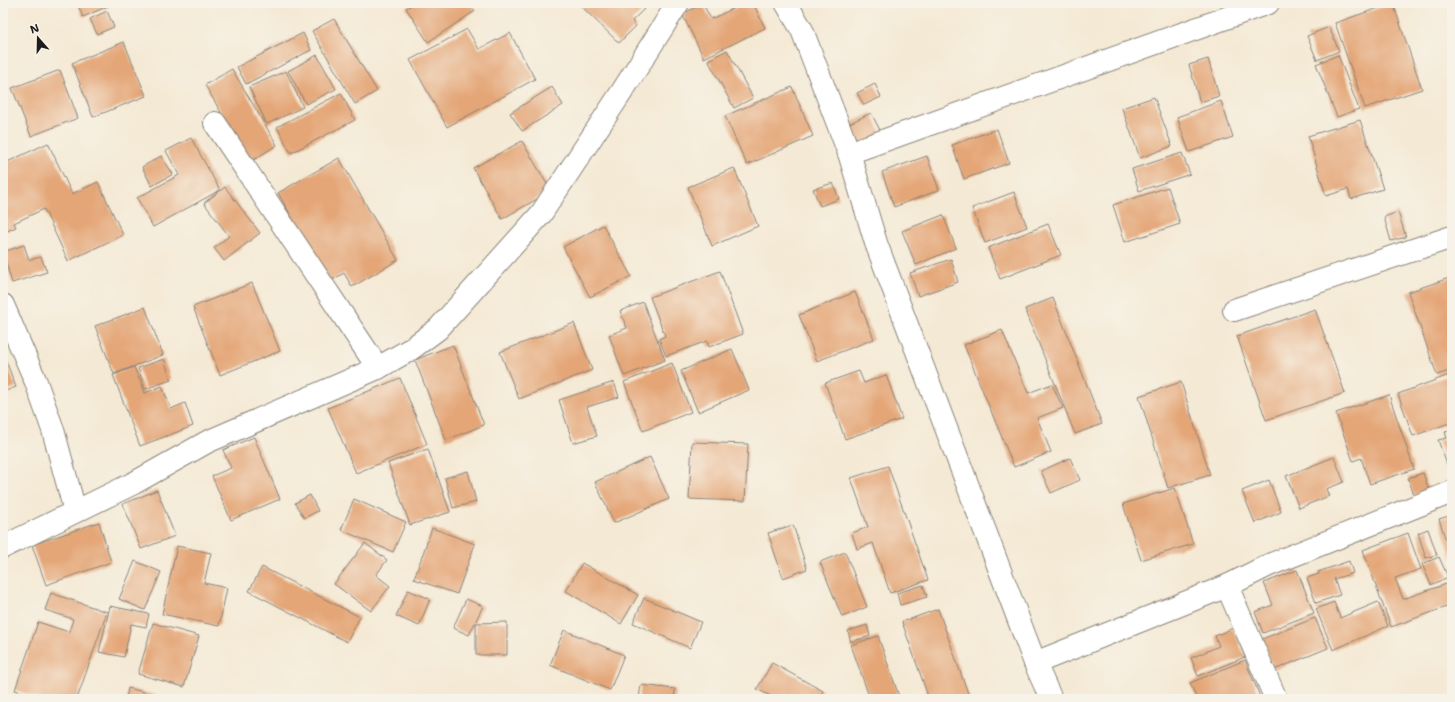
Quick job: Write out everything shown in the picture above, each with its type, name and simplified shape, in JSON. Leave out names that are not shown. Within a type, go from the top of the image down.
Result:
[{"type":"street","points":[[3,547],[134,483],[207,442],[378,368],[411,349],[438,329],[541,214],[623,90],[678,3]]},
{"type":"street","points":[[786,3],[802,30],[849,153],[884,265],[1035,663],[1051,699]]},
{"type":"street","points":[[849,153],[1268,3]]},
{"type":"street","points":[[215,123],[378,368]]},
{"type":"street","points":[[1234,310],[1452,237]]},
{"type":"street","points":[[3,305],[36,382],[53,430],[75,512]]},
{"type":"street","points":[[1035,663],[1227,586],[1268,565],[1452,492]]},
{"type":"street","points":[[1227,586],[1276,699]]},
{"type":"building","points":[[77,3],[115,3],[83,17]]},
{"type":"building","points":[[415,3],[470,3],[475,11],[428,42],[406,8]]},
{"type":"building","points":[[578,3],[649,4],[632,21],[636,26],[619,43]]},
{"type":"building","points":[[735,3],[753,3],[765,28],[704,58],[682,14],[703,4],[711,19],[737,7]]},
{"type":"building","points":[[1393,3],[1422,89],[1365,108],[1335,23]]},
{"type":"building","points":[[107,11],[114,27],[97,34],[90,19]]},
{"type":"building","points":[[334,19],[377,91],[355,104],[312,31]]},
{"type":"building","points":[[1329,27],[1339,51],[1317,60],[1307,36]]},
{"type":"building","points":[[467,29],[479,49],[510,33],[535,79],[447,127],[410,60]]},
{"type":"building","points":[[303,33],[311,50],[246,84],[237,67]]},
{"type":"building","points":[[124,42],[146,96],[93,117],[72,63]]},
{"type":"building","points":[[727,50],[753,98],[734,108],[708,60]]},
{"type":"building","points":[[317,55],[336,89],[306,104],[288,71]]},
{"type":"building","points":[[1338,55],[1359,109],[1337,117],[1316,64]]},
{"type":"building","points":[[1208,59],[1219,96],[1200,102],[1189,65]]},
{"type":"building","points":[[232,69],[277,145],[250,162],[205,85]]},
{"type":"building","points":[[60,70],[78,118],[31,136],[12,88]]},
{"type":"building","points":[[286,71],[303,107],[267,124],[249,87]]},
{"type":"building","points":[[875,84],[881,97],[864,105],[857,93]]},
{"type":"building","points":[[552,87],[563,105],[522,131],[510,113]]},
{"type":"building","points":[[792,87],[813,136],[747,165],[725,116]]},
{"type":"building","points":[[341,93],[355,120],[291,153],[277,127]]},
{"type":"building","points":[[1154,97],[1172,146],[1140,158],[1122,108]]},
{"type":"building","points":[[1221,101],[1233,137],[1189,152],[1177,117]]},
{"type":"building","points":[[871,113],[882,134],[860,146],[848,124]]},
{"type":"building","points":[[1360,120],[1383,189],[1351,199],[1348,189],[1326,196],[1308,136]]},
{"type":"building","points":[[997,129],[1009,163],[964,179],[952,145]]},
{"type":"building","points":[[191,138],[220,190],[153,227],[137,198],[179,175],[166,151]]},
{"type":"building","points":[[522,141],[551,191],[502,219],[473,168]]},
{"type":"building","points":[[48,143],[72,194],[98,182],[123,235],[68,261],[44,209],[14,223],[16,227],[3,233],[3,164]]},
{"type":"building","points":[[1182,153],[1190,174],[1139,191],[1132,169]]},
{"type":"building","points":[[161,156],[173,174],[152,186],[142,167]]},
{"type":"building","points":[[927,156],[939,190],[894,207],[882,172]]},
{"type":"building","points":[[339,158],[398,260],[352,287],[344,273],[329,282],[278,193]]},
{"type":"building","points":[[734,168],[758,226],[712,246],[688,187]]},
{"type":"building","points":[[833,183],[839,199],[820,206],[813,189]]},
{"type":"building","points":[[225,187],[260,233],[224,261],[214,248],[229,236],[204,203]]},
{"type":"building","points":[[1168,187],[1180,224],[1125,242],[1113,205]]},
{"type":"building","points":[[1014,192],[1027,227],[985,243],[972,208]]},
{"type":"building","points":[[1398,212],[1406,237],[1391,241],[1384,217]]},
{"type":"building","points":[[943,215],[956,248],[916,265],[902,231]]},
{"type":"building","points":[[1048,224],[1061,255],[1000,279],[988,248]]},
{"type":"building","points":[[603,225],[631,276],[590,297],[563,247]]},
{"type":"building","points":[[24,245],[29,260],[41,257],[47,272],[12,283],[3,252]]},
{"type":"building","points":[[951,259],[958,282],[918,296],[910,273]]},
{"type":"building","points":[[720,271],[743,334],[709,347],[707,341],[666,356],[659,339],[665,336],[650,297]]},
{"type":"building","points":[[1452,277],[1452,370],[1437,375],[1408,292]]},
{"type":"building","points":[[252,283],[280,351],[220,375],[193,307]]},
{"type":"building","points":[[855,292],[874,339],[817,361],[799,315]]},
{"type":"building","points":[[1053,298],[1102,424],[1075,434],[1025,309]]},
{"type":"building","points":[[643,302],[665,360],[624,376],[609,335],[627,328],[620,311]]},
{"type":"building","points":[[145,307],[163,355],[114,374],[95,326]]},
{"type":"building","points":[[1315,309],[1345,393],[1266,420],[1237,336]]},
{"type":"building","points":[[574,323],[592,370],[519,399],[500,352]]},
{"type":"building","points":[[1002,330],[1028,393],[1052,384],[1063,408],[1037,418],[1051,452],[1014,467],[964,345]]},
{"type":"building","points":[[453,345],[484,425],[446,440],[415,360]]},
{"type":"building","points":[[732,349],[749,390],[698,412],[681,371]]},
{"type":"building","points":[[3,353],[16,387],[3,392]]},
{"type":"building","points":[[164,359],[171,380],[145,389],[138,368]]},
{"type":"building","points":[[672,363],[691,412],[643,431],[624,382]]},
{"type":"building","points":[[134,367],[145,393],[162,386],[171,409],[185,403],[193,426],[140,446],[113,375]]},
{"type":"building","points":[[859,371],[864,383],[886,375],[902,419],[845,439],[825,383]]},
{"type":"building","points":[[1452,374],[1452,422],[1413,436],[1398,394]]},
{"type":"building","points":[[400,378],[427,444],[356,473],[328,408]]},
{"type":"building","points":[[614,382],[619,397],[587,407],[597,436],[573,443],[559,400]]},
{"type":"building","points":[[1181,382],[1210,475],[1168,488],[1139,396]]},
{"type":"building","points":[[1389,395],[1414,469],[1370,484],[1361,458],[1353,461],[1336,413]]},
{"type":"building","points":[[1452,430],[1452,478],[1438,440],[1447,438],[1445,432]]},
{"type":"building","points":[[254,437],[280,499],[231,520],[212,476],[231,468],[223,450]]},
{"type":"building","points":[[692,442],[748,444],[745,501],[689,499]]},
{"type":"building","points":[[428,449],[450,512],[410,525],[388,463]]},
{"type":"building","points":[[650,457],[669,499],[614,523],[595,482]]},
{"type":"building","points":[[1334,457],[1344,482],[1326,489],[1329,496],[1299,508],[1286,476]]},
{"type":"building","points":[[1070,458],[1080,480],[1051,493],[1041,471]]},
{"type":"building","points":[[888,466],[928,580],[890,593],[873,543],[857,549],[852,533],[868,527],[851,478]]},
{"type":"building","points":[[468,471],[476,502],[453,508],[445,478]]},
{"type":"building","points":[[1423,473],[1429,490],[1414,495],[1408,478]]},
{"type":"building","points":[[1269,480],[1281,512],[1255,523],[1242,491]]},
{"type":"building","points":[[1175,488],[1193,544],[1141,560],[1123,504]]},
{"type":"building","points":[[157,490],[175,536],[141,549],[123,504]]},
{"type":"building","points":[[310,495],[318,511],[304,518],[295,503]]},
{"type":"building","points":[[354,499],[406,522],[393,552],[341,530]]},
{"type":"building","points":[[1452,515],[1452,559],[1439,519]]},
{"type":"building","points":[[99,522],[111,562],[46,585],[32,545]]},
{"type":"building","points":[[793,525],[807,569],[783,578],[768,533]]},
{"type":"building","points":[[432,528],[475,544],[457,594],[414,579]]},
{"type":"building","points":[[1428,529],[1437,555],[1426,558],[1418,533]]},
{"type":"building","points":[[1408,533],[1421,569],[1395,578],[1403,599],[1449,583],[1452,591],[1452,605],[1391,627],[1363,550]]},
{"type":"building","points":[[365,543],[387,560],[376,575],[390,586],[371,611],[334,584]]},
{"type":"building","points":[[177,546],[211,553],[204,583],[227,588],[219,626],[162,614]]},
{"type":"building","points":[[845,552],[867,607],[842,617],[820,562]]},
{"type":"building","points":[[1439,557],[1448,577],[1431,585],[1422,564]]},
{"type":"building","points":[[135,561],[161,572],[145,610],[119,599]]},
{"type":"building","points":[[1349,561],[1353,573],[1334,579],[1340,595],[1316,603],[1307,578],[1319,574],[1318,572]]},
{"type":"building","points":[[582,563],[638,595],[621,624],[566,591]]},
{"type":"building","points":[[262,567],[360,617],[347,642],[249,591]]},
{"type":"building","points":[[1297,570],[1314,613],[1263,633],[1255,612],[1273,605],[1264,583]]},
{"type":"building","points":[[923,585],[927,597],[900,605],[897,593]]},
{"type":"building","points":[[408,590],[430,599],[419,626],[396,616]]},
{"type":"building","points":[[51,593],[107,612],[77,699],[42,699],[15,690],[38,622],[69,632],[73,619],[45,610]]},
{"type":"building","points":[[644,598],[701,622],[690,648],[633,623]]},
{"type":"building","points":[[466,599],[483,606],[469,635],[453,628]]},
{"type":"building","points":[[1334,602],[1340,618],[1378,602],[1388,626],[1333,650],[1316,609]]},
{"type":"building","points":[[110,606],[149,614],[146,627],[131,624],[124,657],[99,652]]},
{"type":"building","points":[[938,609],[970,699],[929,699],[902,622]]},
{"type":"building","points":[[1315,618],[1328,648],[1274,670],[1262,639]]},
{"type":"building","points":[[507,622],[507,655],[476,655],[476,623]]},
{"type":"building","points":[[153,623],[199,636],[184,687],[138,674]]},
{"type":"building","points":[[867,625],[870,636],[851,642],[848,631]]},
{"type":"building","points":[[1233,628],[1245,657],[1198,676],[1191,658],[1219,646],[1215,636]]},
{"type":"building","points":[[564,630],[624,655],[610,690],[550,665]]},
{"type":"building","points":[[878,636],[900,699],[870,699],[851,645]]},
{"type":"building","points":[[1245,660],[1261,699],[1197,699],[1190,683]]},
{"type":"building","points":[[772,663],[823,691],[818,699],[776,699],[757,689]]},
{"type":"building","points":[[641,685],[675,689],[674,699],[639,699]]},
{"type":"building","points":[[128,688],[156,695],[155,699],[126,699]]}]
